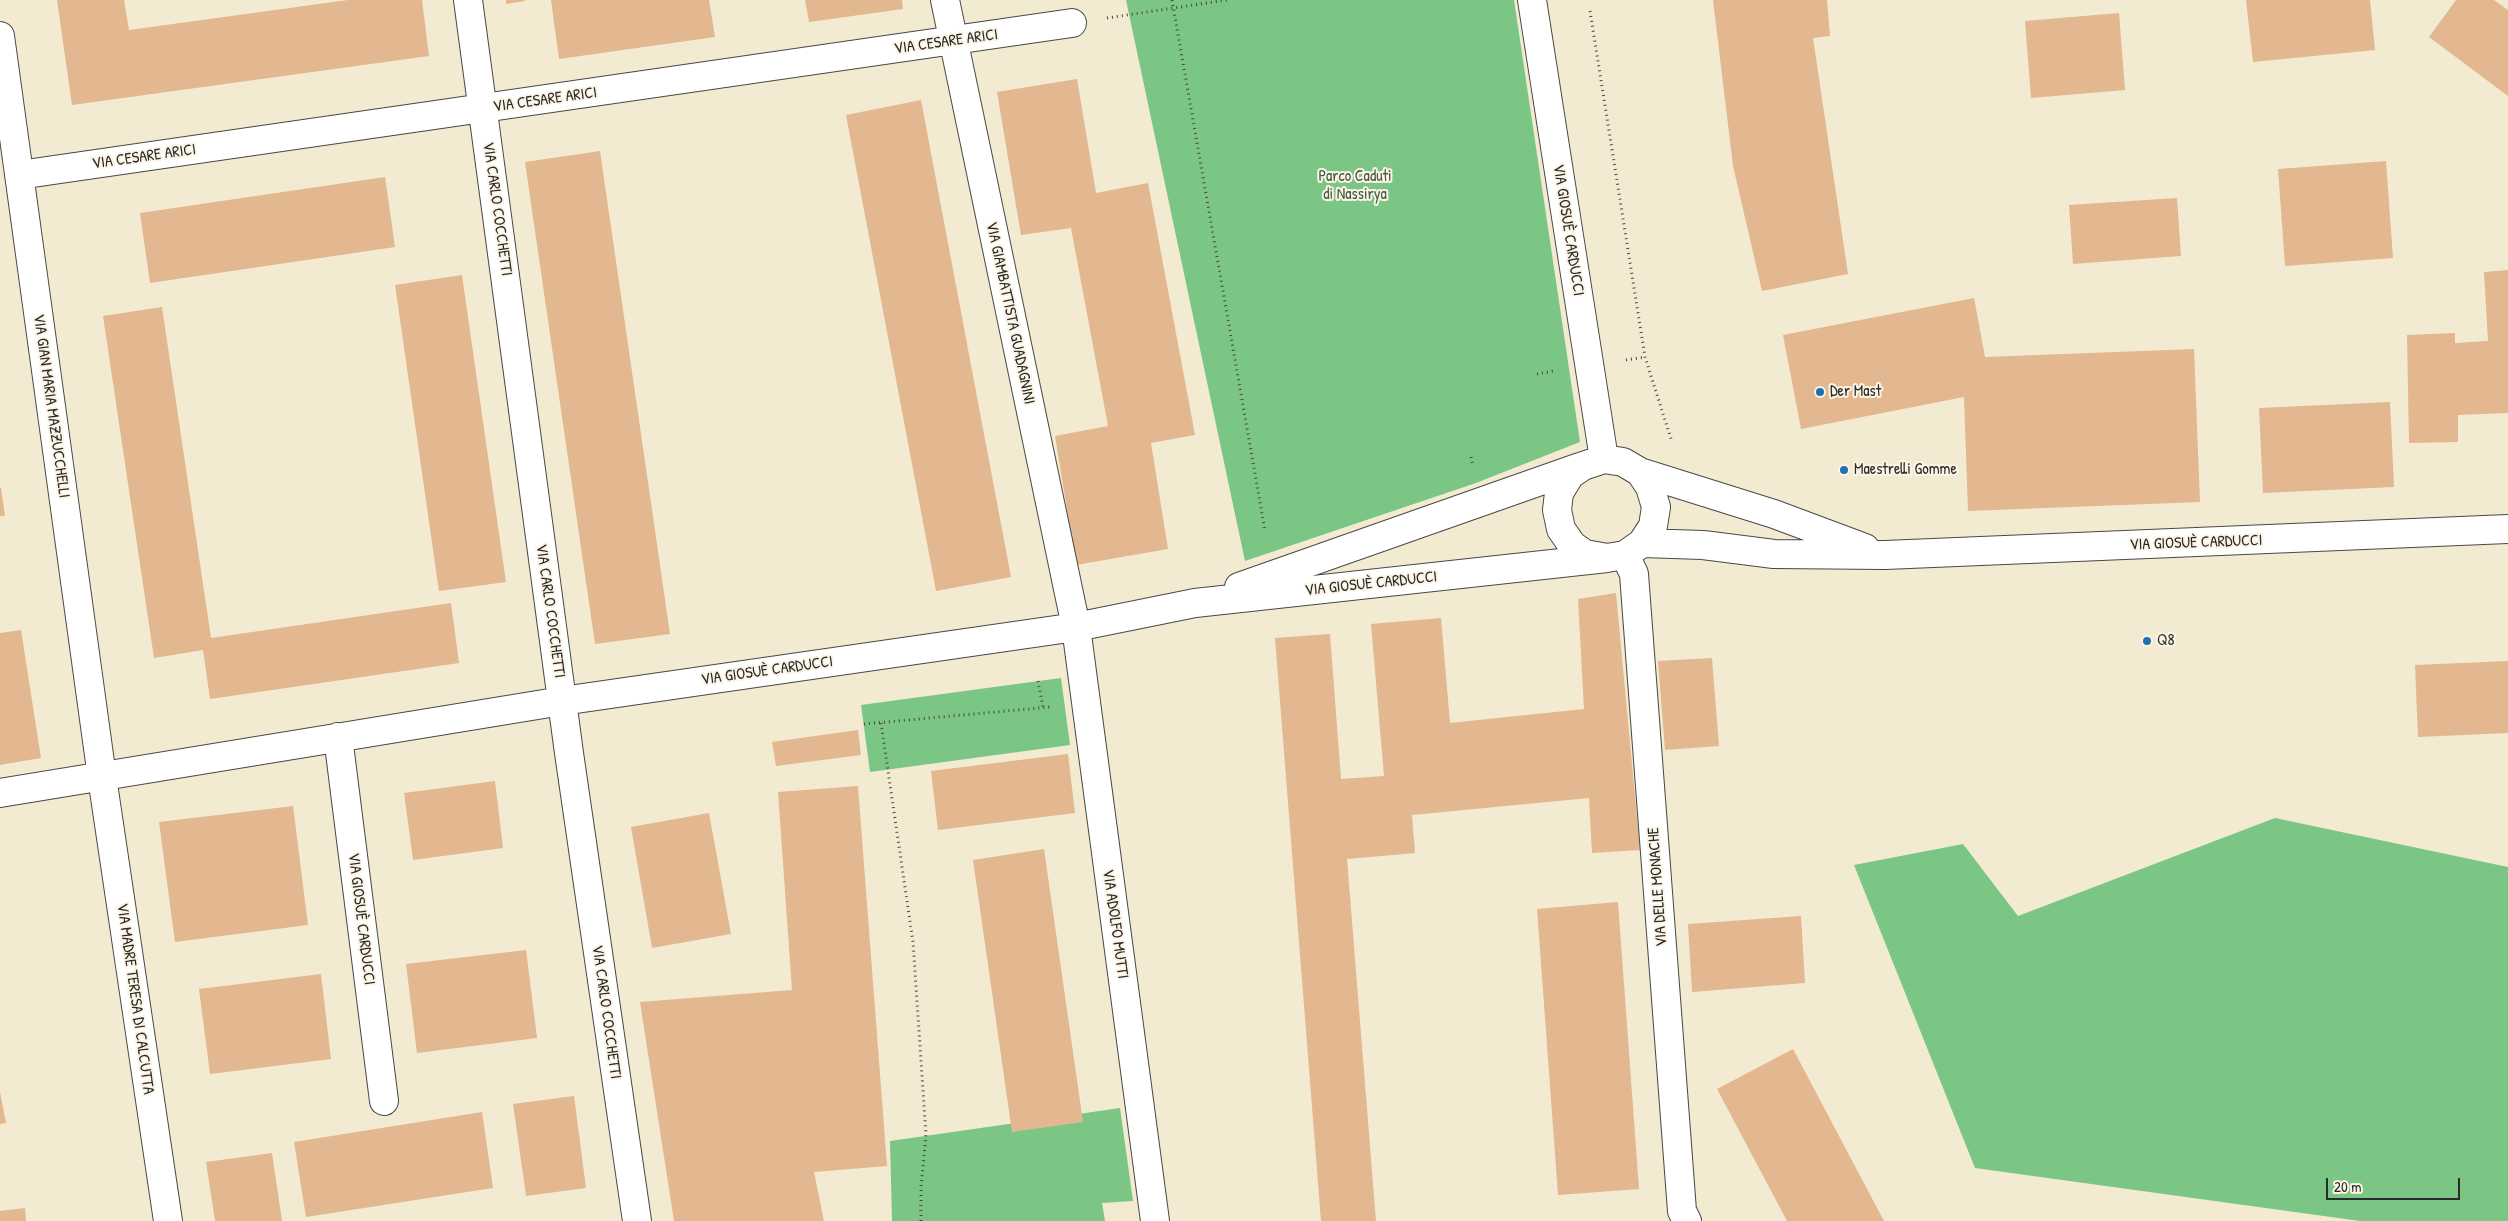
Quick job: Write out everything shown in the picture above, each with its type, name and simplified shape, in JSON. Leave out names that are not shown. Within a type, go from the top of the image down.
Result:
[{"type":"street","name":"VIA CARLO COCCHETTI","points":[[468,0],[562,701],[637,1221]]},
{"type":"street","name":"VIA GIAMBATTISTA GUADAGNINI","points":[[945,0],[1076,627]]},
{"type":"street","name":"VIA GIOSUÈ CARDUCCI","points":[[1532,0],[1594,462]]},
{"type":"street","name":"VIA CESARE ARICI","points":[[19,175],[1072,23]]},
{"type":"street","name":"VIA GIAN MARIA MAZZUCCHELLI","points":[[0,36],[102,777]]},
{"type":"street","name":"VIA GIOSUÈ CARDUCCI","points":[[1594,462],[1570,475],[1560,493],[1556,510],[1561,529],[1572,545],[1584,554],[1625,552]]},
{"type":"street","name":"VIA GIOSUÈ CARDUCCI","points":[[1195,603],[1594,462],[1623,462],[1640,472],[1774,514],[1885,555]]},
{"type":"street","points":[[1625,552],[1653,526],[1656,507],[1650,487],[1640,472]]},
{"type":"street","name":"VIA GIOSUÈ CARDUCCI","points":[[0,793],[562,701],[1076,627],[1195,603],[1625,552],[1703,545],[1774,554],[1885,555],[2508,530]]},
{"type":"street","name":"VIA DELLE MONACHE","points":[[1625,552],[1634,574],[1682,1211],[1687,1221]]},
{"type":"street","name":"VIA ADOLFO MUTTI","points":[[1076,627],[1156,1221]]},
{"type":"street","name":"VIA GIOSUÈ CARDUCCI","points":[[338,737],[384,1100]]},
{"type":"street","name":"VIA MADRE TERESA DI CALCUTTA","points":[[102,777],[168,1221]]},
{"type":"path","points":[[1172,0],[1264,531]]},
{"type":"path","points":[[1072,23],[1227,0]]},
{"type":"path","points":[[1590,11],[1645,357],[1675,452]]},
{"type":"path","points":[[1038,681],[1043,707]]},
{"type":"path","points":[[864,724],[1058,706]]},
{"type":"path","points":[[881,723],[913,942],[926,1135],[921,1187],[921,1221]]},
{"type":"green space","name":"Parco Caduti di Nassirya","points":[[1126,0],[1514,0],[1580,442],[1476,483],[1245,561]]},
{"type":"green space","points":[[1061,678],[1070,745],[870,772],[861,705]]},
{"type":"green space","points":[[2275,818],[2508,867],[2508,1221],[2360,1221],[1975,1168],[1854,865],[1963,844],[2018,916]]},
{"type":"green space","points":[[1120,1108],[1133,1201],[1102,1203],[1105,1221],[892,1221],[890,1141]]},
{"type":"building","points":[[57,0],[124,0],[129,30],[348,0],[422,0],[429,56],[72,105]]},
{"type":"building","points":[[506,0],[525,0],[525,1],[506,4]]},
{"type":"building","points":[[551,0],[709,0],[715,37],[559,59]]},
{"type":"building","points":[[805,0],[902,0],[903,9],[809,22]]},
{"type":"building","points":[[1713,0],[1827,0],[1830,36],[1813,38],[1848,274],[1762,291],[1733,166]]},
{"type":"building","points":[[2246,0],[2370,0],[2375,50],[2253,62]]},
{"type":"building","points":[[2456,0],[2494,0],[2508,10],[2508,96],[2429,37]]},
{"type":"building","points":[[2119,13],[2125,90],[2031,98],[2025,21]]},
{"type":"building","points":[[1077,79],[1096,193],[1148,183],[1195,435],[1151,443],[1168,549],[1076,565],[1055,436],[1108,426],[1071,228],[1021,235],[997,92]]},
{"type":"building","points":[[921,100],[1011,577],[936,591],[846,115]]},
{"type":"building","points":[[600,151],[670,634],[595,644],[525,162]]},
{"type":"building","points":[[2386,161],[2393,258],[2285,266],[2278,169]]},
{"type":"building","points":[[385,177],[395,247],[150,283],[140,213]]},
{"type":"building","points":[[2177,198],[2181,256],[2073,264],[2069,205]]},
{"type":"building","points":[[2508,270],[2508,413],[2458,415],[2458,442],[2409,443],[2407,335],[2455,333],[2455,343],[2488,341],[2484,272]]},
{"type":"building","points":[[462,275],[506,582],[439,591],[395,285]]},
{"type":"building","points":[[1974,298],[1985,357],[2194,349],[2200,502],[1968,511],[1964,397],[1801,429],[1783,335]]},
{"type":"building","points":[[162,307],[211,638],[451,603],[459,663],[210,699],[203,650],[154,658],[103,316]]},
{"type":"building","points":[[2390,402],[2394,487],[2263,493],[2259,408]]},
{"type":"building","points":[[1,487],[5,516],[0,516]]},
{"type":"building","points":[[1616,593],[1640,850],[1592,853],[1589,798],[1412,815],[1415,853],[1347,859],[1376,1221],[1321,1221],[1275,638],[1330,634],[1341,779],[1384,776],[1371,624],[1441,618],[1450,723],[1584,709],[1578,599]]},
{"type":"building","points":[[21,630],[41,758],[0,765],[0,633]]},
{"type":"building","points":[[1712,658],[1719,746],[1665,750],[1658,661]]},
{"type":"building","points":[[2508,661],[2508,733],[2418,737],[2415,665]]},
{"type":"building","points":[[858,730],[861,755],[776,766],[772,742]]},
{"type":"building","points":[[1068,754],[1075,813],[938,830],[931,771]]},
{"type":"building","points":[[495,781],[503,848],[413,860],[404,793]]},
{"type":"building","points":[[858,786],[887,1166],[814,1172],[824,1221],[674,1221],[640,1002],[792,990],[778,792]]},
{"type":"building","points":[[293,806],[308,925],[175,942],[159,822]]},
{"type":"building","points":[[709,813],[731,934],[652,948],[631,827]]},
{"type":"building","points":[[1044,849],[1083,1122],[1012,1132],[973,860]]},
{"type":"building","points":[[1618,902],[1639,1189],[1558,1195],[1537,909]]},
{"type":"building","points":[[1801,916],[1805,983],[1692,992],[1688,924]]},
{"type":"building","points":[[526,950],[537,1038],[417,1053],[406,964]]},
{"type":"building","points":[[321,974],[331,1059],[210,1074],[199,989]]},
{"type":"building","points":[[1793,1049],[1884,1221],[1787,1221],[1717,1089]]},
{"type":"building","points":[[0,1092],[6,1123],[0,1124]]},
{"type":"building","points":[[574,1096],[586,1188],[526,1196],[513,1104]]},
{"type":"building","points":[[482,1112],[493,1188],[306,1217],[294,1142]]},
{"type":"building","points":[[272,1153],[282,1221],[215,1221],[206,1162]]},
{"type":"building","points":[[25,1208],[26,1221],[0,1221],[0,1211]]},
{"type":"place","name":"Der Mast","points":[[1820,392]]},
{"type":"place","name":"Maestrelli Gomme","points":[[1844,470]]},
{"type":"place","name":"Q8","points":[[2147,641]]}]
